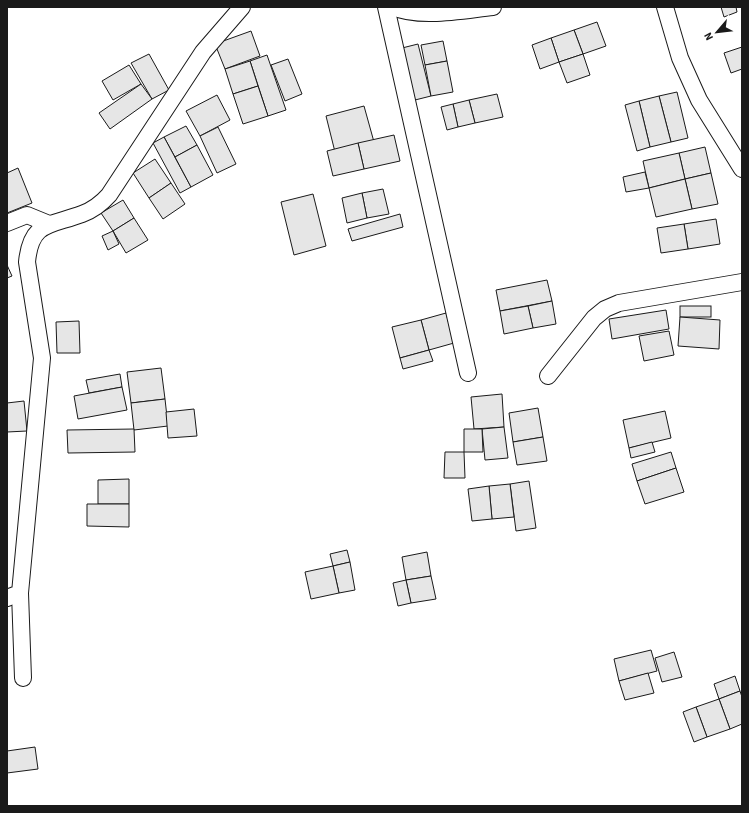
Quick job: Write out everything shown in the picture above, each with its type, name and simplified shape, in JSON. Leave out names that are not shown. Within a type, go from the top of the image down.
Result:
[{"type":"street","points":[[23,678],[14,596],[42,358],[27,262],[28,248],[38,231],[49,224],[82,214],[97,207],[109,195],[204,52],[242,7]]},
{"type":"street","points":[[386,7],[468,374]]},
{"type":"street","points":[[393,7],[402,11],[427,13],[493,7]]},
{"type":"street","points":[[666,7],[680,58],[699,100],[742,169]]},
{"type":"street","points":[[7,223],[27,215],[49,224]]},
{"type":"street","points":[[548,376],[594,318],[605,309],[619,303],[742,282]]},
{"type":"building","points":[[721,7],[736,7],[737,12],[724,17]]},
{"type":"building","points":[[597,22],[606,46],[583,54],[574,30]]},
{"type":"building","points":[[574,30],[583,54],[559,62],[551,38]]},
{"type":"building","points":[[251,31],[260,56],[225,69],[215,44]]},
{"type":"building","points":[[551,38],[559,62],[540,69],[532,45]]},
{"type":"building","points":[[443,41],[447,61],[425,65],[421,45]]},
{"type":"building","points":[[418,44],[431,96],[411,101],[398,49]]},
{"type":"building","points":[[742,47],[742,69],[731,73],[724,53]]},
{"type":"building","points":[[149,54],[169,90],[152,99],[131,63]]},
{"type":"building","points":[[583,54],[590,75],[567,83],[559,62]]},
{"type":"building","points":[[267,55],[286,110],[268,116],[250,61]]},
{"type":"building","points":[[288,59],[302,94],[285,101],[271,65]]},
{"type":"building","points":[[250,61],[258,86],[233,94],[225,69]]},
{"type":"building","points":[[447,61],[453,92],[431,96],[425,65]]},
{"type":"building","points":[[129,65],[141,84],[113,100],[102,81]]},
{"type":"building","points":[[141,84],[152,99],[110,129],[99,113]]},
{"type":"building","points":[[258,86],[268,116],[243,124],[233,94]]},
{"type":"building","points":[[677,92],[688,138],[671,142],[659,96]]},
{"type":"building","points":[[497,94],[503,117],[475,123],[469,100]]},
{"type":"building","points":[[217,95],[230,120],[200,136],[186,111]]},
{"type":"building","points":[[659,96],[671,142],[650,147],[639,101]]},
{"type":"building","points":[[469,100],[475,123],[458,127],[453,104]]},
{"type":"building","points":[[639,101],[650,147],[637,151],[625,105]]},
{"type":"building","points":[[453,104],[458,127],[447,130],[441,107]]},
{"type":"building","points":[[364,106],[374,142],[335,152],[326,116]]},
{"type":"building","points":[[186,126],[197,145],[175,157],[164,137]]},
{"type":"building","points":[[218,127],[236,164],[217,173],[200,136]]},
{"type":"building","points":[[394,135],[400,161],[364,169],[358,143]]},
{"type":"building","points":[[164,137],[191,187],[180,193],[153,143]]},
{"type":"building","points":[[358,143],[364,169],[333,176],[327,151]]},
{"type":"building","points":[[197,145],[213,175],[191,187],[175,157]]},
{"type":"building","points":[[705,147],[711,173],[685,179],[679,153]]},
{"type":"building","points":[[679,153],[685,179],[649,188],[643,161]]},
{"type":"building","points":[[155,159],[171,183],[149,198],[133,173]]},
{"type":"building","points":[[18,168],[32,203],[7,213],[7,173]]},
{"type":"building","points":[[645,172],[649,188],[626,192],[623,177]]},
{"type":"building","points":[[711,173],[718,204],[692,209],[685,179]]},
{"type":"building","points":[[685,179],[692,209],[656,217],[649,188]]},
{"type":"building","points":[[171,183],[185,204],[163,219],[149,198]]},
{"type":"building","points":[[383,189],[389,214],[367,218],[362,193]]},
{"type":"building","points":[[362,193],[367,218],[347,223],[342,198]]},
{"type":"building","points":[[313,194],[326,246],[294,255],[281,202]]},
{"type":"building","points":[[123,200],[134,218],[113,231],[101,213]]},
{"type":"building","points":[[400,214],[403,227],[352,241],[348,229]]},
{"type":"building","points":[[134,218],[148,240],[126,253],[113,231]]},
{"type":"building","points":[[716,219],[720,244],[688,249],[684,224]]},
{"type":"building","points":[[684,224],[688,249],[661,253],[657,228]]},
{"type":"building","points":[[113,231],[119,244],[108,250],[102,236]]},
{"type":"building","points":[[7,265],[12,276],[7,278]]},
{"type":"building","points":[[547,280],[552,301],[500,311],[496,290]]},
{"type":"building","points":[[552,301],[556,324],[533,328],[528,306]]},
{"type":"building","points":[[528,306],[533,328],[504,334],[500,311]]},
{"type":"building","points":[[680,306],[711,306],[711,317],[680,317]]},
{"type":"building","points":[[666,310],[669,329],[612,339],[609,319]]},
{"type":"building","points":[[446,313],[454,343],[429,350],[421,320]]},
{"type":"building","points":[[680,317],[720,320],[719,349],[678,346]]},
{"type":"building","points":[[421,320],[429,350],[400,358],[392,327]]},
{"type":"building","points":[[79,321],[80,353],[57,353],[56,322]]},
{"type":"building","points":[[669,331],[674,355],[644,361],[639,336]]},
{"type":"building","points":[[429,350],[433,361],[403,369],[400,358]]},
{"type":"building","points":[[161,368],[165,399],[131,403],[127,372]]},
{"type":"building","points":[[120,374],[122,387],[89,393],[86,380]]},
{"type":"building","points":[[122,387],[127,410],[78,419],[74,396]]},
{"type":"building","points":[[502,394],[504,427],[474,429],[471,397]]},
{"type":"building","points":[[165,399],[168,426],[134,430],[131,403]]},
{"type":"building","points":[[24,401],[27,431],[7,432],[7,403]]},
{"type":"building","points":[[538,408],[543,437],[513,442],[509,413]]},
{"type":"building","points":[[194,409],[197,436],[168,438],[166,412]]},
{"type":"building","points":[[665,411],[671,438],[629,448],[623,420]]},
{"type":"building","points":[[504,427],[508,458],[485,460],[482,429]]},
{"type":"building","points":[[134,429],[135,452],[68,453],[67,430]]},
{"type":"building","points":[[464,429],[482,429],[483,452],[464,452]]},
{"type":"building","points":[[543,437],[547,461],[517,465],[513,442]]},
{"type":"building","points":[[652,442],[655,452],[631,458],[629,448]]},
{"type":"building","points":[[445,452],[464,452],[465,478],[444,478]]},
{"type":"building","points":[[671,452],[676,468],[637,481],[632,464]]},
{"type":"building","points":[[676,468],[684,492],[645,504],[637,481]]},
{"type":"building","points":[[129,479],[129,504],[98,504],[98,480]]},
{"type":"building","points":[[529,481],[536,528],[516,531],[510,484]]},
{"type":"building","points":[[510,484],[514,517],[492,519],[489,486]]},
{"type":"building","points":[[489,486],[492,519],[472,521],[468,489]]},
{"type":"building","points":[[87,504],[129,504],[129,527],[87,526]]},
{"type":"building","points":[[347,550],[350,562],[333,566],[330,554]]},
{"type":"building","points":[[427,552],[431,576],[406,580],[402,557]]},
{"type":"building","points":[[350,562],[355,590],[339,593],[333,566]]},
{"type":"building","points":[[333,566],[339,593],[311,599],[305,572]]},
{"type":"building","points":[[431,576],[436,599],[411,603],[406,580]]},
{"type":"building","points":[[406,580],[411,603],[398,606],[393,583]]},
{"type":"building","points":[[651,650],[657,671],[619,681],[614,659]]},
{"type":"building","points":[[674,652],[682,677],[662,682],[655,658]]},
{"type":"building","points":[[648,673],[654,693],[625,700],[619,681]]},
{"type":"building","points":[[735,676],[740,691],[719,699],[714,684]]},
{"type":"building","points":[[740,691],[742,697],[742,724],[730,729],[719,699]]},
{"type":"building","points":[[719,699],[730,729],[707,737],[696,707]]},
{"type":"building","points":[[696,707],[707,737],[694,742],[683,712]]},
{"type":"building","points":[[35,747],[38,769],[7,773],[7,751]]}]
